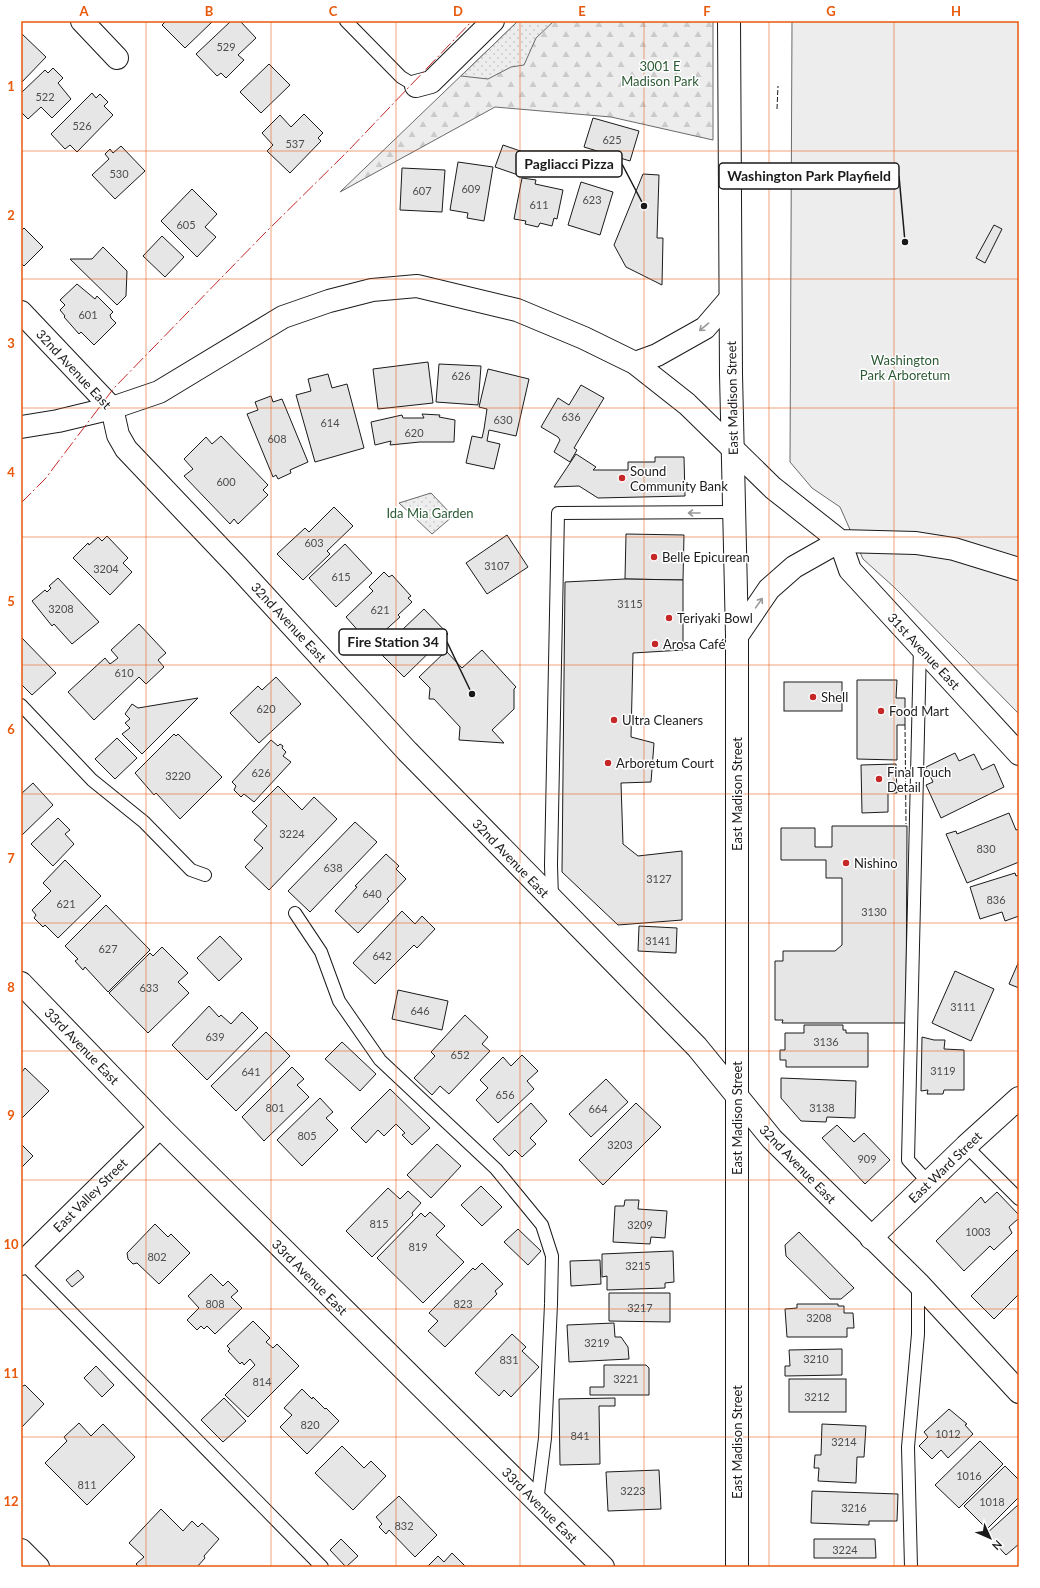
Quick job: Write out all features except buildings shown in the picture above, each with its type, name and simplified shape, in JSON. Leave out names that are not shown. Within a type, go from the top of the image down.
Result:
[{"type":"street","points":[[82,21],[118,58]]},
{"type":"street","points":[[416,86],[431,82],[493,21]]},
{"type":"street","name":"East Madison Street","points":[[729,21],[730,299],[734,448],[733,512],[737,636],[737,1567]]},
{"type":"street","points":[[21,427],[58,421],[112,408],[159,392],[283,317],[329,301],[372,290],[417,286],[517,310],[584,338],[635,363],[686,404],[734,448],[773,488],[840,541]]},
{"type":"street","points":[[635,363],[657,356],[705,328],[730,299]]},
{"type":"street","name":"32nd Avenue East","points":[[21,312],[112,408],[118,435],[126,449],[407,751],[697,1047],[772,1139],[918,1283],[1019,1392]]},
{"type":"street","points":[[737,636],[769,589],[794,567],[840,541],[916,542],[954,549],[1019,569]]},
{"type":"street","name":"31st Avenue East","points":[[840,541],[850,570],[1019,754]]},
{"type":"street","name":"33rd Avenue East","points":[[21,983],[160,1127],[603,1567]]},
{"type":"street","name":"East Ward Street","points":[[871,1238],[966,1146],[1019,1098]]},
{"type":"street","name":"East Valley Street","points":[[22,1263],[160,1127]]},
{"type":"street","points":[[21,1550],[38,1567]]},
{"type":"lane","points":[[346,21],[401,77],[416,86]]},
{"type":"lane","points":[[552,900],[551,865],[558,513],[733,512]]},
{"type":"lane","points":[[920,646],[908,1160],[928,1182]]},
{"type":"lane","points":[[21,705],[92,780],[144,822],[191,870],[205,875]]},
{"type":"lane","points":[[294,913],[321,952],[340,1001],[380,1060],[496,1169],[542,1225],[552,1256],[551,1304],[545,1438],[536,1502]]},
{"type":"lane","points":[[966,1146],[1019,1199]]},
{"type":"lane","points":[[22,1263],[322,1567]]},
{"type":"lane","points":[[911,1567],[908,1447],[918,1334],[918,1283]]},
{"type":"green space","name":"3001 E Madison Park","points":[[518,21],[713,21],[713,140],[611,117],[495,107],[340,192]]},
{"type":"green space","points":[[518,21],[554,21],[536,38],[524,65],[511,67],[488,79],[461,76]]},
{"type":"green space","name":"Washington Park Arboretum","points":[[792,21],[1019,21],[1019,714],[895,588],[863,559],[840,507],[812,488],[790,462]]},
{"type":"green space","name":"Ida Mia Garden","points":[[431,493],[453,516],[432,534],[399,503]]},
{"type":"fence","points":[[777,109],[778,86]]},
{"type":"fence","points":[[905,725],[906,824]]},
{"type":"power","points":[[21,503],[45,479],[114,388],[263,235],[348,151],[472,21]]},
{"type":"place","name":"Pagliacci Pizza","points":[[644,206]]},
{"type":"place","name":"Washington Park Playfield","points":[[905,242]]},
{"type":"place","name":"Sound Community Bank","points":[[622,478]]},
{"type":"place","name":"Belle Epicurean","points":[[654,557]]},
{"type":"place","name":"Teriyaki Bowl","points":[[669,618]]},
{"type":"place","name":"Arosa Café","points":[[655,644]]},
{"type":"place","name":"Fire Station 34","points":[[472,694]]},
{"type":"place","name":"Shell","points":[[813,697]]},
{"type":"place","name":"Food Mart","points":[[881,711]]},
{"type":"place","name":"Ultra Cleaners","points":[[614,720]]},
{"type":"place","name":"Arboretum Court","points":[[608,763]]},
{"type":"place","name":"Final Touch Detail","points":[[879,779]]},
{"type":"place","name":"Nishino","points":[[846,863]]}]
